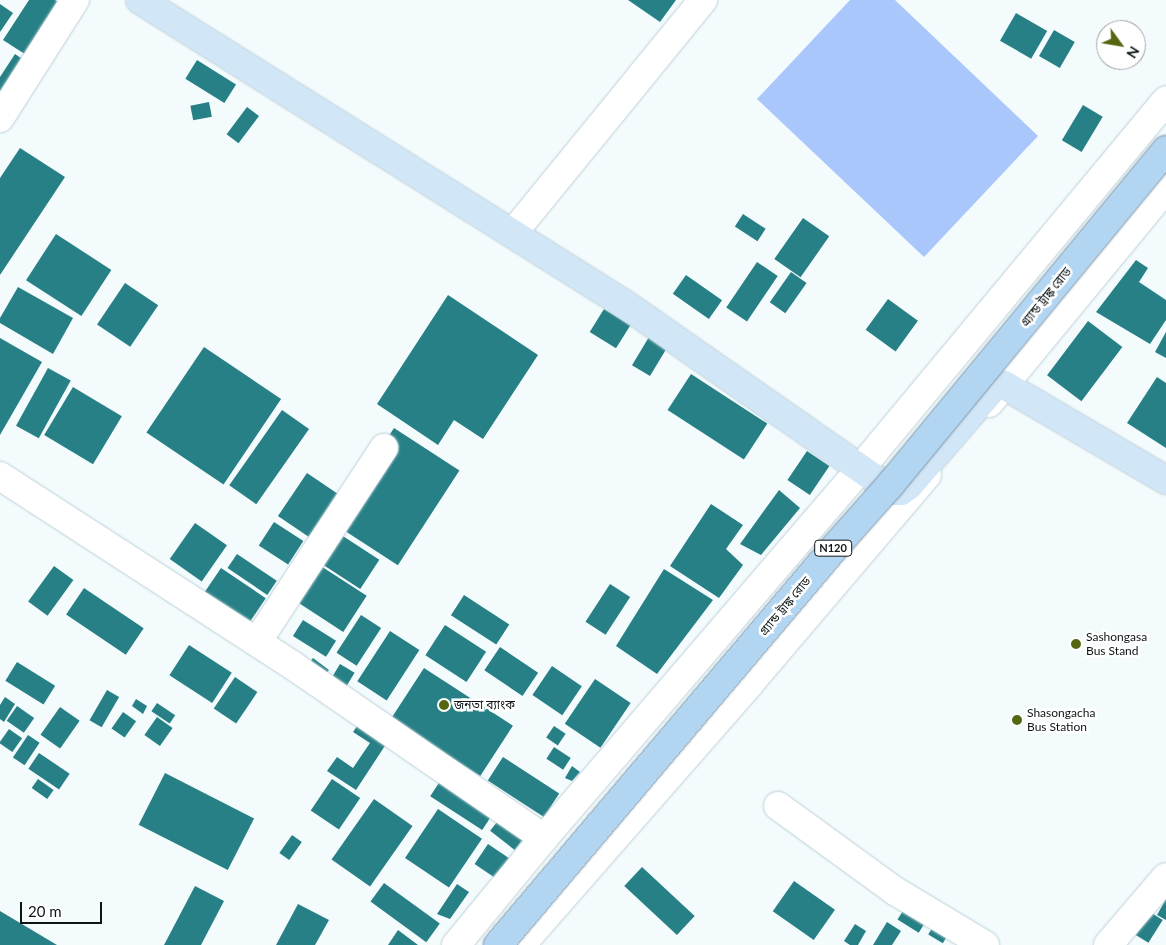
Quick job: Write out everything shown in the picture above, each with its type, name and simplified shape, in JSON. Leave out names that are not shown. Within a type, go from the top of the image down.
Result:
[{"type":"highway","name":"গ্র্যান্ড ট্রাঙ্ক রোড","points":[[498,945],[834,547],[908,463],[1166,150]]},
{"type":"main road","points":[[140,0],[626,305],[893,491],[901,491],[909,485],[994,387],[1004,385],[1166,480]]},
{"type":"street","points":[[0,118],[75,0]]},
{"type":"street","points":[[513,233],[703,0]]},
{"type":"street","points":[[456,945],[544,838],[860,469],[1166,101]]},
{"type":"street","points":[[520,945],[750,683],[1004,385],[1166,188]]},
{"type":"street","points":[[256,642],[384,448]]},
{"type":"street","points":[[0,476],[256,642],[544,838]]},
{"type":"street","points":[[778,806],[895,891],[985,945]]},
{"type":"street","points":[[1108,945],[1166,877]]},
{"type":"water","points":[[850,0],[895,0],[1038,136],[924,257],[757,99]]},
{"type":"building","points":[[29,0],[55,0],[65,7],[31,58],[3,40]]},
{"type":"building","points":[[628,0],[676,0],[660,22]]},
{"type":"building","points":[[0,4],[13,13],[0,32]]},
{"type":"building","points":[[1016,13],[1047,31],[1031,59],[1000,41]]},
{"type":"building","points":[[1054,30],[1075,42],[1060,68],[1039,56]]},
{"type":"building","points":[[15,54],[33,66],[0,110],[0,77]]},
{"type":"building","points":[[197,60],[236,84],[224,103],[185,79]]},
{"type":"building","points":[[209,102],[212,117],[193,120],[190,106]]},
{"type":"building","points":[[1083,105],[1103,117],[1082,152],[1062,140]]},
{"type":"building","points":[[247,107],[259,116],[239,143],[227,134]]},
{"type":"building","points":[[20,148],[65,177],[0,275],[0,178]]},
{"type":"building","points":[[743,214],[766,229],[757,241],[735,227]]},
{"type":"building","points":[[803,218],[829,236],[801,277],[774,259]]},
{"type":"building","points":[[56,234],[111,270],[81,316],[26,280]]},
{"type":"building","points":[[1136,260],[1148,268],[1139,282],[1166,300],[1166,320],[1150,344],[1096,312]]},
{"type":"building","points":[[757,262],[778,276],[747,322],[726,308]]},
{"type":"building","points":[[791,272],[807,283],[785,313],[770,302]]},
{"type":"building","points":[[686,275],[722,300],[709,319],[673,294]]},
{"type":"building","points":[[125,283],[158,305],[130,347],[97,324]]},
{"type":"building","points":[[18,287],[73,318],[53,354],[0,323],[0,318]]},
{"type":"building","points":[[448,295],[538,355],[483,439],[454,420],[438,445],[377,404]]},
{"type":"building","points":[[888,299],[918,321],[896,351],[866,330]]},
{"type":"building","points":[[604,309],[630,325],[616,348],[590,332]]},
{"type":"building","points":[[1088,321],[1122,347],[1081,401],[1047,375]]},
{"type":"building","points":[[1166,332],[1166,358],[1155,352]]},
{"type":"building","points":[[649,337],[667,348],[650,376],[632,365]]},
{"type":"building","points":[[0,338],[42,362],[0,435]]},
{"type":"building","points":[[204,347],[281,399],[224,484],[146,432]]},
{"type":"building","points":[[48,368],[71,381],[39,438],[16,426]]},
{"type":"building","points":[[691,374],[767,424],[744,460],[668,410]]},
{"type":"building","points":[[1157,377],[1166,383],[1166,448],[1127,423]]},
{"type":"building","points":[[73,387],[122,416],[93,464],[44,435]]},
{"type":"building","points":[[282,410],[309,429],[256,504],[229,485]]},
{"type":"building","points":[[394,428],[459,470],[398,565],[332,523]]},
{"type":"building","points":[[807,451],[829,466],[810,495],[787,480]]},
{"type":"building","points":[[307,473],[338,494],[309,537],[278,516]]},
{"type":"building","points":[[779,490],[800,508],[761,555],[740,544]]},
{"type":"building","points":[[711,504],[743,525],[726,549],[743,565],[719,598],[670,566]]},
{"type":"building","points":[[274,522],[303,541],[288,565],[259,545]]},
{"type":"building","points":[[195,523],[227,545],[202,581],[170,559]]},
{"type":"building","points":[[329,527],[379,560],[360,589],[310,556]]},
{"type":"building","points":[[237,554],[277,581],[267,595],[227,568]]},
{"type":"building","points":[[313,561],[367,596],[343,632],[290,597]]},
{"type":"building","points":[[54,566],[73,580],[48,616],[28,602]]},
{"type":"building","points":[[221,568],[266,598],[249,623],[204,593]]},
{"type":"building","points":[[664,569],[713,600],[657,674],[616,646]]},
{"type":"building","points":[[610,584],[630,597],[606,635],[585,622]]},
{"type":"building","points":[[84,588],[144,628],[126,655],[66,615]]},
{"type":"building","points":[[464,595],[509,624],[496,645],[451,615]]},
{"type":"building","points":[[361,615],[381,628],[357,666],[336,653]]},
{"type":"building","points":[[303,620],[336,641],[326,657],[293,636]]},
{"type":"building","points":[[445,625],[486,652],[466,682],[425,655]]},
{"type":"building","points":[[390,631],[419,650],[387,700],[357,681]]},
{"type":"building","points":[[189,645],[232,673],[212,703],[169,675]]},
{"type":"building","points":[[500,647],[538,673],[522,696],[484,670]]},
{"type":"building","points":[[313,658],[329,670],[321,680],[305,668]]},
{"type":"building","points":[[17,662],[55,686],[44,705],[5,681]]},
{"type":"building","points":[[340,664],[355,673],[343,692],[329,683]]},
{"type":"building","points":[[552,666],[582,686],[562,715],[532,695]]},
{"type":"building","points":[[424,668],[513,726],[480,776],[391,718]]},
{"type":"building","points":[[235,677],[257,692],[236,724],[214,709]]},
{"type":"building","points":[[595,679],[631,703],[600,748],[565,724]]},
{"type":"building","points":[[107,690],[119,697],[102,727],[90,720]]},
{"type":"building","points":[[5,697],[15,704],[4,722],[0,719],[0,705]]},
{"type":"building","points":[[136,699],[147,706],[143,714],[132,706]]},
{"type":"building","points":[[157,703],[175,715],[170,724],[151,711]]},
{"type":"building","points":[[17,706],[34,718],[24,733],[7,721]]},
{"type":"building","points":[[60,707],[80,721],[60,749],[40,735]]},
{"type":"building","points":[[123,712],[136,721],[125,738],[112,728]]},
{"type":"building","points":[[364,716],[392,735],[356,790],[327,771],[337,757],[353,768],[370,743],[353,732]]},
{"type":"building","points":[[157,717],[173,728],[160,746],[144,735]]},
{"type":"building","points":[[554,726],[566,734],[558,745],[546,738]]},
{"type":"building","points":[[9,729],[22,738],[12,752],[0,743]]},
{"type":"building","points":[[28,735],[40,743],[25,765],[13,757]]},
{"type":"building","points":[[554,747],[571,758],[563,770],[546,759]]},
{"type":"building","points":[[39,753],[70,774],[59,789],[28,769]]},
{"type":"building","points":[[503,757],[559,793],[544,817],[488,780]]},
{"type":"building","points":[[572,766],[580,772],[572,781],[565,778]]},
{"type":"building","points":[[446,772],[498,806],[482,830],[430,796]]},
{"type":"building","points":[[165,773],[254,818],[228,870],[139,825]]},
{"type":"building","points":[[38,779],[54,790],[47,799],[32,788]]},
{"type":"building","points":[[332,779],[360,798],[339,830],[311,811]]},
{"type":"building","points":[[374,799],[413,826],[370,887],[332,860]]},
{"type":"building","points":[[508,808],[532,827],[515,850],[490,831]]},
{"type":"building","points":[[438,809],[482,839],[449,888],[405,858]]},
{"type":"building","points":[[292,835],[302,842],[289,860],[279,853]]},
{"type":"building","points":[[488,844],[509,858],[495,878],[475,864]]},
{"type":"building","points":[[642,867],[695,916],[677,935],[624,886]]},
{"type":"building","points":[[794,881],[835,910],[814,940],[773,911]]},
{"type":"building","points":[[384,883],[440,924],[426,942],[370,902]]},
{"type":"building","points":[[457,884],[469,892],[450,919],[437,914]]},
{"type":"building","points":[[195,886],[224,901],[201,945],[164,945]]},
{"type":"building","points":[[1166,899],[1166,920],[1157,915]]},
{"type":"building","points":[[298,904],[329,920],[315,945],[276,945]]},
{"type":"building","points":[[906,906],[927,919],[919,933],[898,920]]},
{"type":"building","points":[[0,911],[57,945],[0,945]]},
{"type":"building","points":[[1150,912],[1163,920],[1148,943],[1136,935]]},
{"type":"building","points":[[937,920],[952,929],[943,943],[928,935]]},
{"type":"building","points":[[887,922],[901,931],[892,945],[873,945]]},
{"type":"building","points":[[855,924],[866,931],[858,945],[850,945],[844,941]]},
{"type":"building","points":[[398,930],[418,945],[388,945]]},
{"type":"place","name":"Sashongasa Bus Stand","points":[[1076,644]]},
{"type":"place","name":"জনতা ব্যাংক","points":[[444,705]]},
{"type":"place","name":"Shasongacha Bus Station","points":[[1017,720]]}]
